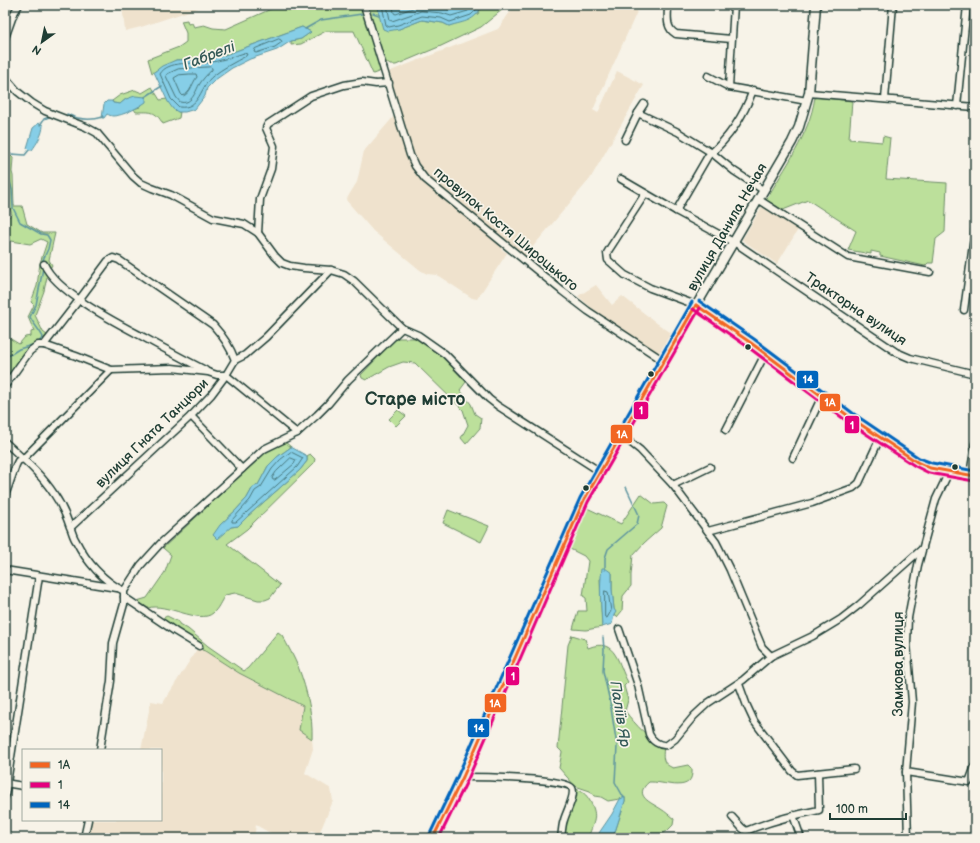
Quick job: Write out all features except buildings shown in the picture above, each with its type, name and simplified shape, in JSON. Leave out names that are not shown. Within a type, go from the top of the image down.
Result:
[{"type":"main road","name":"вулиця Данила Нечая","points":[[433,838],[463,777],[563,545],[599,471],[792,142],[799,127],[808,97],[816,5]]},
{"type":"main road","points":[[696,306],[765,354],[880,438],[917,462],[930,468],[973,476]]},
{"type":"street","points":[[5,38],[14,13],[20,5]]},
{"type":"street","name":"провулок Костя Широцького","points":[[364,5],[410,155],[415,166],[425,179],[560,290],[588,311],[664,361]]},
{"type":"street","points":[[668,5],[668,28],[676,34],[731,39]]},
{"type":"street","points":[[729,87],[734,5]]},
{"type":"street","points":[[885,99],[893,5]]},
{"type":"street","points":[[957,106],[967,5]]},
{"type":"street","points":[[708,76],[729,87],[808,97],[885,99],[975,107]]},
{"type":"street","points":[[5,77],[18,92],[32,103],[45,111],[86,127],[97,134],[133,176],[141,183],[172,195],[213,218],[244,224],[258,233],[282,263],[290,266],[331,270],[344,274],[354,281],[402,328],[418,335],[446,354],[489,399],[508,414],[599,471]]},
{"type":"street","points":[[258,233],[260,199],[271,169],[274,146],[267,132],[266,128],[268,124],[311,96],[350,84],[362,82],[376,84],[389,83]]},
{"type":"street","points":[[676,211],[708,156],[740,118],[750,99],[752,90]]},
{"type":"street","points":[[625,140],[644,104]]},
{"type":"street","points":[[638,113],[678,132],[712,153],[734,171],[764,190]]},
{"type":"street","name":"Тракторна вулиця","points":[[621,179],[733,242],[896,352],[910,358],[975,374]]},
{"type":"street","points":[[646,194],[607,253],[608,260],[618,270],[638,283],[696,306]]},
{"type":"street","points":[[758,199],[848,257],[930,272]]},
{"type":"street","points":[[964,310],[975,230]]},
{"type":"street","points":[[44,345],[80,300],[108,261],[113,258],[119,260],[213,326],[224,338],[231,349],[235,360]]},
{"type":"street","points":[[44,264],[54,279],[80,300],[122,326],[208,372],[217,375],[226,375],[297,433]]},
{"type":"street","name":"вулиця Гната Танцюри","points":[[71,527],[191,416],[211,395],[235,360],[246,355],[266,337],[331,270]]},
{"type":"street","points":[[100,749],[111,681],[113,643],[124,604],[122,592],[141,565],[161,543],[264,449],[297,433],[328,404],[348,380],[402,328]]},
{"type":"street","points":[[5,386],[30,351],[38,345],[44,345],[111,370],[172,368],[208,372]]},
{"type":"street","points":[[726,430],[765,354]]},
{"type":"street","points":[[5,496],[18,461],[23,459],[111,370]]},
{"type":"street","points":[[793,458],[822,396]]},
{"type":"street","points":[[191,416],[242,469]]},
{"type":"street","points":[[621,435],[640,450],[673,485],[716,542],[730,570],[762,647],[771,656]]},
{"type":"street","points":[[708,531],[812,503],[853,488],[859,483],[880,438]]},
{"type":"street","points":[[5,442],[23,459],[53,493],[63,509],[75,540],[97,571],[122,592],[176,632],[199,646]]},
{"type":"street","points":[[973,476],[975,444]]},
{"type":"street","points":[[673,485],[710,467]]},
{"type":"street","name":"Замкова вулиця","points":[[908,838],[906,772],[912,702],[907,638],[908,618],[918,565],[936,500],[949,472]]},
{"type":"street","points":[[620,629],[638,685],[647,730],[651,739],[657,743],[667,745],[673,742],[688,723],[704,707],[739,684],[771,656],[813,636],[841,619],[923,548]]},
{"type":"street","points":[[5,570],[122,592]]},
{"type":"street","points":[[5,796],[39,576]]},
{"type":"street","points":[[739,684],[754,721],[792,771],[797,774],[854,769]]},
{"type":"street","points":[[906,772],[969,782],[975,766]]},
{"type":"street","points":[[732,817],[746,831],[768,821],[819,810],[818,773]]},
{"type":"street","points":[[463,777],[552,780],[570,785],[573,791],[570,806],[564,821],[561,838]]},
{"type":"street","points":[[6,783],[22,786]]},
{"type":"street","points":[[793,815],[801,838]]},
{"type":"street","points":[[84,838],[88,821]]},
{"type":"shaded area","points":[[122,5],[207,5],[125,31]]},
{"type":"shaded area","points":[[515,5],[640,5],[593,110],[598,113],[617,71],[644,85],[590,179],[525,256],[507,241],[501,249],[507,253],[477,299],[472,298],[437,275],[427,274],[420,270],[373,231],[346,200],[357,182],[364,151],[395,115],[383,74],[498,29]]},
{"type":"shaded area","points":[[763,205],[799,228],[777,264],[742,240]]},
{"type":"shaded area","points":[[596,285],[612,305],[622,296],[673,334],[661,351],[657,352],[596,312],[578,296]]},
{"type":"shaded area","points":[[197,649],[205,651],[239,673],[303,706],[299,730],[312,739],[313,749],[305,773],[331,789],[333,801],[319,834],[312,830],[308,838],[279,838],[256,825],[254,838],[88,838],[91,821],[162,821],[162,749],[141,749],[151,701],[163,703]]},
{"type":"green space","points":[[280,5],[378,5],[379,15],[399,29],[422,20],[443,23],[449,26],[478,14],[482,5],[508,5],[481,27],[396,65],[390,65],[386,62],[378,40],[372,43],[381,71],[373,74],[354,31],[326,31],[301,44],[291,45],[291,41],[301,39],[311,32],[302,27],[222,56],[206,59],[176,60],[152,73],[148,59],[179,47],[186,42],[186,33],[181,21],[187,20],[188,24],[192,23],[194,27],[204,25],[213,28],[226,29]]},
{"type":"green space","points":[[152,87],[160,100],[167,99],[178,112],[180,112],[179,118],[163,124],[155,114],[136,112],[134,109],[140,107],[126,99],[120,104],[113,103],[112,101],[120,95],[135,90],[142,93]]},
{"type":"green space","points":[[815,97],[852,101],[849,139],[882,142],[883,136],[890,138],[886,179],[947,183],[945,232],[936,239],[933,263],[928,263],[925,266],[880,256],[880,253],[871,251],[871,254],[848,250],[856,231],[808,200],[783,210],[766,200],[802,138],[812,111]]},
{"type":"green space","points":[[5,115],[9,131],[9,154],[13,158],[12,172],[14,206],[22,206],[27,224],[42,233],[55,233],[49,260],[52,265],[48,272],[44,291],[35,315],[43,332],[47,335],[5,386],[5,342],[9,338],[19,344],[25,337],[31,336],[31,332],[34,331],[28,317],[34,305],[31,302],[37,286],[40,263],[47,242],[41,239],[30,244],[5,240],[6,218],[12,215],[9,205],[6,204],[7,197],[5,192]]},
{"type":"green space","points":[[396,338],[415,338],[443,357],[466,382],[460,390],[471,404],[475,414],[481,418],[480,428],[466,444],[461,438],[468,425],[463,410],[415,363],[403,362],[389,367],[366,380],[362,378],[361,375]]},
{"type":"green space","points":[[398,410],[406,416],[396,426],[389,419]]},
{"type":"green space","points":[[285,442],[291,447],[277,457],[268,466],[258,485],[253,487],[247,498],[220,525],[231,527],[238,526],[300,470],[307,461],[307,456],[310,454],[315,459],[314,463],[247,529],[227,544],[280,585],[270,598],[258,600],[235,593],[225,595],[213,613],[207,616],[191,615],[164,608],[148,608],[137,601],[147,598],[165,572],[171,555],[163,548],[265,453]]},
{"type":"green space","points":[[641,494],[654,504],[664,503],[667,506],[661,528],[633,555],[631,586],[623,596],[622,611],[617,617],[614,615],[612,573],[600,579],[602,627],[586,630],[573,629],[578,611],[587,611],[586,598],[583,596],[588,561],[584,556],[568,548],[587,508],[621,524]]},
{"type":"green space","points":[[448,510],[489,526],[481,542],[443,523]]},
{"type":"green space","points":[[167,616],[179,622],[179,624],[188,629],[208,646],[244,671],[278,632],[282,635],[297,665],[305,686],[309,703],[312,739],[299,730],[303,706],[239,673],[202,650],[202,646],[166,624],[163,618]]},
{"type":"green space","points":[[572,635],[585,639],[588,648],[598,645],[611,649],[619,661],[628,682],[624,686],[628,700],[625,711],[648,735],[664,745],[663,756],[666,764],[673,768],[688,765],[692,769],[689,782],[678,785],[649,782],[642,791],[643,795],[649,802],[665,811],[674,819],[673,825],[664,833],[649,833],[641,838],[613,838],[625,798],[608,801],[601,797],[594,796],[590,791],[575,786],[559,768],[562,752],[558,748],[568,645]]},
{"type":"green space","points":[[455,777],[457,782],[430,838],[426,838]]},
{"type":"green space","points":[[576,789],[581,791],[587,797],[593,807],[595,816],[593,824],[588,838],[562,838],[574,792]]},
{"type":"water","points":[[378,5],[482,6],[472,18],[449,26],[443,23],[422,20],[399,29],[388,31],[383,29]]},
{"type":"water","points":[[302,27],[311,32],[301,39],[291,41],[277,50],[250,59],[232,68],[215,80],[207,88],[205,96],[195,109],[185,112],[178,112],[173,109],[168,102],[154,72],[162,66],[176,60],[206,59],[222,56]]},
{"type":"water","points":[[135,96],[146,97],[146,102],[126,113],[117,116],[107,114],[104,118],[102,118],[104,104],[107,101],[120,104],[126,99]]},
{"type":"water","points":[[39,123],[43,125],[41,135],[32,150],[29,150],[27,148],[33,128]]},
{"type":"water","points":[[291,447],[307,456],[307,461],[300,470],[238,526],[231,527],[217,539],[213,535],[220,525],[247,498],[253,487],[258,485],[268,466],[277,457]]},
{"type":"water","points":[[602,568],[605,568],[612,573],[614,609],[616,612],[612,624],[602,627],[600,590]]},
{"type":"water","points":[[625,797],[613,838],[601,838],[599,833],[620,799]]},
{"type":"waterway","name":"Габрелі","points":[[373,13],[379,15]]},
{"type":"waterway","name":"Габрелі","points":[[305,29],[321,20],[362,14]]},
{"type":"waterway","name":"Габрелі","points":[[145,97],[162,86]]},
{"type":"waterway","name":"Габрелі","points":[[67,114],[76,118],[85,119],[103,117]]},
{"type":"waterway","name":"Габрелі","points":[[40,125],[44,119],[49,117]]},
{"type":"waterway","name":"Габрелі","points":[[5,160],[12,154],[25,155],[29,150]]},
{"type":"waterway","points":[[5,172],[8,174],[12,190],[13,208],[20,222],[41,234],[47,235],[50,240],[42,264]]},
{"type":"waterway","points":[[39,342],[43,337],[30,317],[36,305],[43,268]]},
{"type":"waterway","points":[[5,358],[19,349],[32,345]]},
{"type":"waterway","name":"Паліїв Яр","points":[[605,570],[605,558],[608,549],[637,524],[639,515],[626,487]]},
{"type":"waterway","name":"Паліїв Яр","points":[[603,637],[603,671],[617,746],[615,782],[624,798]]},
{"type":"transit line","name":"14","points":[[699,301],[754,339],[854,414],[919,458],[932,463],[975,471]]},
{"type":"transit line","name":"14","points":[[429,836],[458,775],[580,498],[692,302]]},
{"type":"transit line","name":"1А","points":[[696,305],[751,343],[851,418],[917,462],[930,468],[975,476]]},
{"type":"transit line","name":"1А","points":[[433,838],[463,777],[584,500],[696,305]]},
{"type":"transit line","name":"1","points":[[439,838],[468,779],[588,502],[700,308]]},
{"type":"transit line","name":"1","points":[[693,309],[748,347],[848,422],[915,466],[929,473],[974,481]]},
{"type":"district","name":"Старе місто","points":[[415,399]]}]
